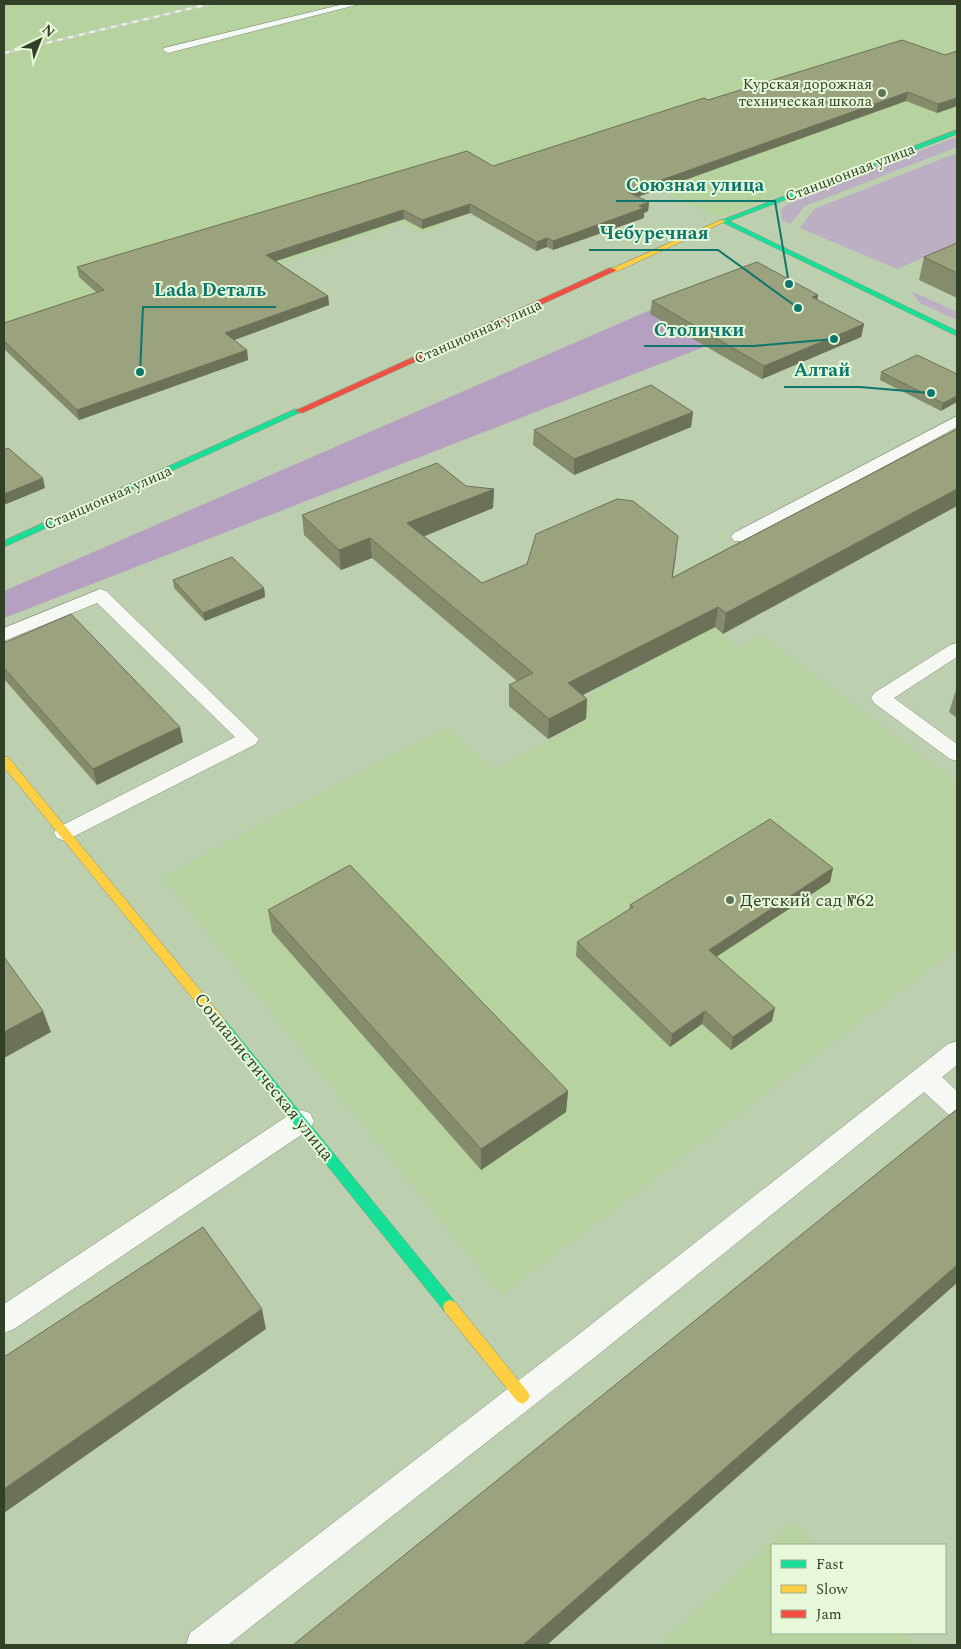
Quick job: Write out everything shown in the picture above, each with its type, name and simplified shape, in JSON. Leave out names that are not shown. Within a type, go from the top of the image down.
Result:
[{"type":"main road","name":"Станционная улица","points":[[4,544],[723,222],[957,132]]},
{"type":"main road","points":[[723,222],[957,334]]},
{"type":"main road","name":"Социалистическая улица","points":[[4,760],[301,1121],[522,1396]]},
{"type":"lane","points":[[168,50],[355,4]]},
{"type":"lane","points":[[740,537],[957,421]]},
{"type":"lane","points":[[4,635],[100,595],[249,739],[65,833]]},
{"type":"lane","points":[[957,649],[881,698],[957,754]]},
{"type":"lane","points":[[202,1645],[522,1396],[957,1051]]},
{"type":"lane","points":[[924,1077],[957,1106]]},
{"type":"lane","points":[[4,1320],[301,1121]]},
{"type":"shaded area","points":[[4,4],[957,4],[957,130],[718,218],[593,157],[438,213],[454,222],[421,233],[403,223],[136,312],[4,328]]},
{"type":"shaded area","points":[[957,137],[957,147],[805,206],[790,224],[782,220],[781,209],[800,196]]},
{"type":"shaded area","points":[[957,153],[957,243],[897,269],[800,228],[814,209]]},
{"type":"shaded area","points":[[911,291],[957,312],[957,320],[920,303]]},
{"type":"shaded area","points":[[716,301],[753,328],[4,618],[4,591],[648,311]]},
{"type":"shaded area","points":[[713,628],[739,648],[762,636],[957,782],[957,948],[501,1295],[162,877],[446,727],[495,770],[587,719],[570,705]]},
{"type":"shaded area","points":[[793,1522],[815,1544],[771,1544],[771,1634],[905,1634],[916,1645],[659,1645]]},
{"type":"building","points":[[902,40],[945,55],[957,51],[957,98],[938,104],[908,92],[628,192],[649,202],[639,206],[644,208],[553,241],[547,238],[537,242],[470,204],[422,220],[403,210],[266,255],[328,296],[225,333],[247,350],[77,410],[4,341],[4,323],[104,290],[77,267],[467,151],[493,166],[704,98],[708,100]]},
{"type":"building","points":[[957,243],[957,273],[924,257]]},
{"type":"building","points":[[757,262],[818,295],[812,297],[864,324],[764,366],[652,301]]},
{"type":"building","points":[[917,355],[957,374],[957,396],[943,403],[881,372]]},
{"type":"building","points":[[651,385],[693,412],[574,459],[534,430]]},
{"type":"building","points":[[957,429],[957,489],[726,613],[718,607],[568,683],[587,699],[549,719],[509,685],[533,673],[370,538],[339,550],[302,515],[437,463],[466,486],[494,489],[407,523],[482,583],[527,564],[536,534],[617,499],[633,501],[678,536],[672,578]]},
{"type":"building","points":[[8,448],[43,478],[4,494],[4,450]]},
{"type":"building","points":[[232,557],[264,588],[203,613],[173,580]]},
{"type":"building","points":[[71,614],[180,727],[93,769],[4,668],[4,643]]},
{"type":"building","points":[[770,819],[833,868],[709,950],[775,1008],[733,1037],[705,1011],[672,1034],[577,942],[633,907],[630,905]]},
{"type":"building","points":[[350,865],[568,1091],[481,1149],[268,910]]},
{"type":"building","points":[[4,957],[43,1011],[4,1032]]},
{"type":"building","points":[[957,1109],[957,1265],[523,1645],[293,1645]]},
{"type":"building","points":[[203,1227],[262,1309],[4,1489],[4,1357]]},
{"type":"railway","points":[[4,53],[209,4]]},
{"type":"traffic: fast","points":[[723,221],[957,132]]},
{"type":"traffic: fast","points":[[723,221],[957,334]]},
{"type":"traffic: fast","points":[[4,544],[299,411]]},
{"type":"traffic: fast","points":[[220,1023],[450,1307]]},
{"type":"traffic: slow","points":[[613,270],[723,221]]},
{"type":"traffic: slow","points":[[4,760],[220,1023]]},
{"type":"traffic: slow","points":[[450,1307],[522,1396]]},
{"type":"traffic: jam","points":[[299,411],[613,270]]},
{"type":"place","name":"Курская дорожная техническая школа","points":[[882,93]]},
{"type":"place","name":"Союзная улица","points":[[789,284]]},
{"type":"place","name":"Чебуречная","points":[[798,308]]},
{"type":"place","name":"Столички","points":[[834,339]]},
{"type":"place","name":"Lada Dеталь","points":[[140,372]]},
{"type":"place","name":"Алтай","points":[[931,393]]},
{"type":"place","name":"Детский сад №62","points":[[730,900]]}]
